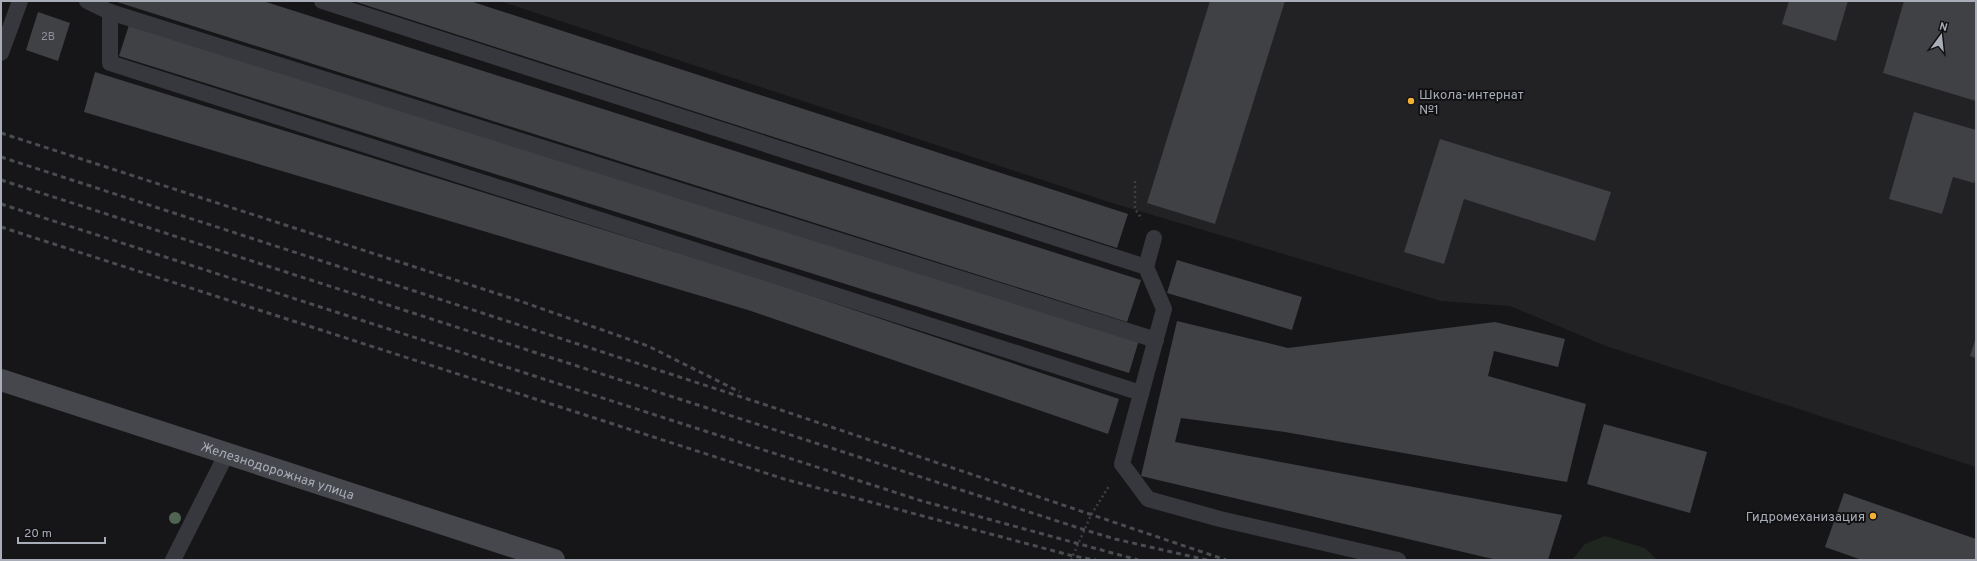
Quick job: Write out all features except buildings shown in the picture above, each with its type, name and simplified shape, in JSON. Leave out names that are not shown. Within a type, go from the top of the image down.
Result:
[{"type":"main road","name":"Железнодорожная улица","points":[[1,380],[554,560]]},
{"type":"lane","points":[[1,53],[20,1]]},
{"type":"lane","points":[[87,1],[110,12],[1156,340]]},
{"type":"lane","points":[[322,1],[1146,267]]},
{"type":"lane","points":[[110,12],[110,63],[1141,394]]},
{"type":"lane","points":[[1154,238],[1146,267],[1164,309],[1122,464],[1148,499],[1220,519],[1398,560]]},
{"type":"lane","points":[[173,560],[227,454]]},
{"type":"path","points":[[1135,181],[1135,209],[1154,238]]},
{"type":"path","points":[[1071,560],[1091,515],[1122,464]]},
{"type":"shaded area","points":[[500,1],[1976,1],[1976,467],[1606,346],[1510,306],[1441,301],[1109,202]]},
{"type":"shaded area","points":[[1605,536],[1645,548],[1657,560],[1572,560],[1585,544]]},
{"type":"railway","points":[[1,133],[517,300],[648,346],[740,392]]},
{"type":"railway","points":[[1,157],[766,405],[1226,560]]},
{"type":"railway","points":[[1,180],[1085,530],[1115,539],[1207,560]]},
{"type":"railway","points":[[1,204],[922,501],[1138,560]]},
{"type":"railway","points":[[1,227],[784,479],[1073,556],[1096,560]]},
{"type":"place","name":"Школа-интернат №1","points":[[1411,101]]},
{"type":"place","name":"Гидромеханизация","points":[[1873,516]]}]
